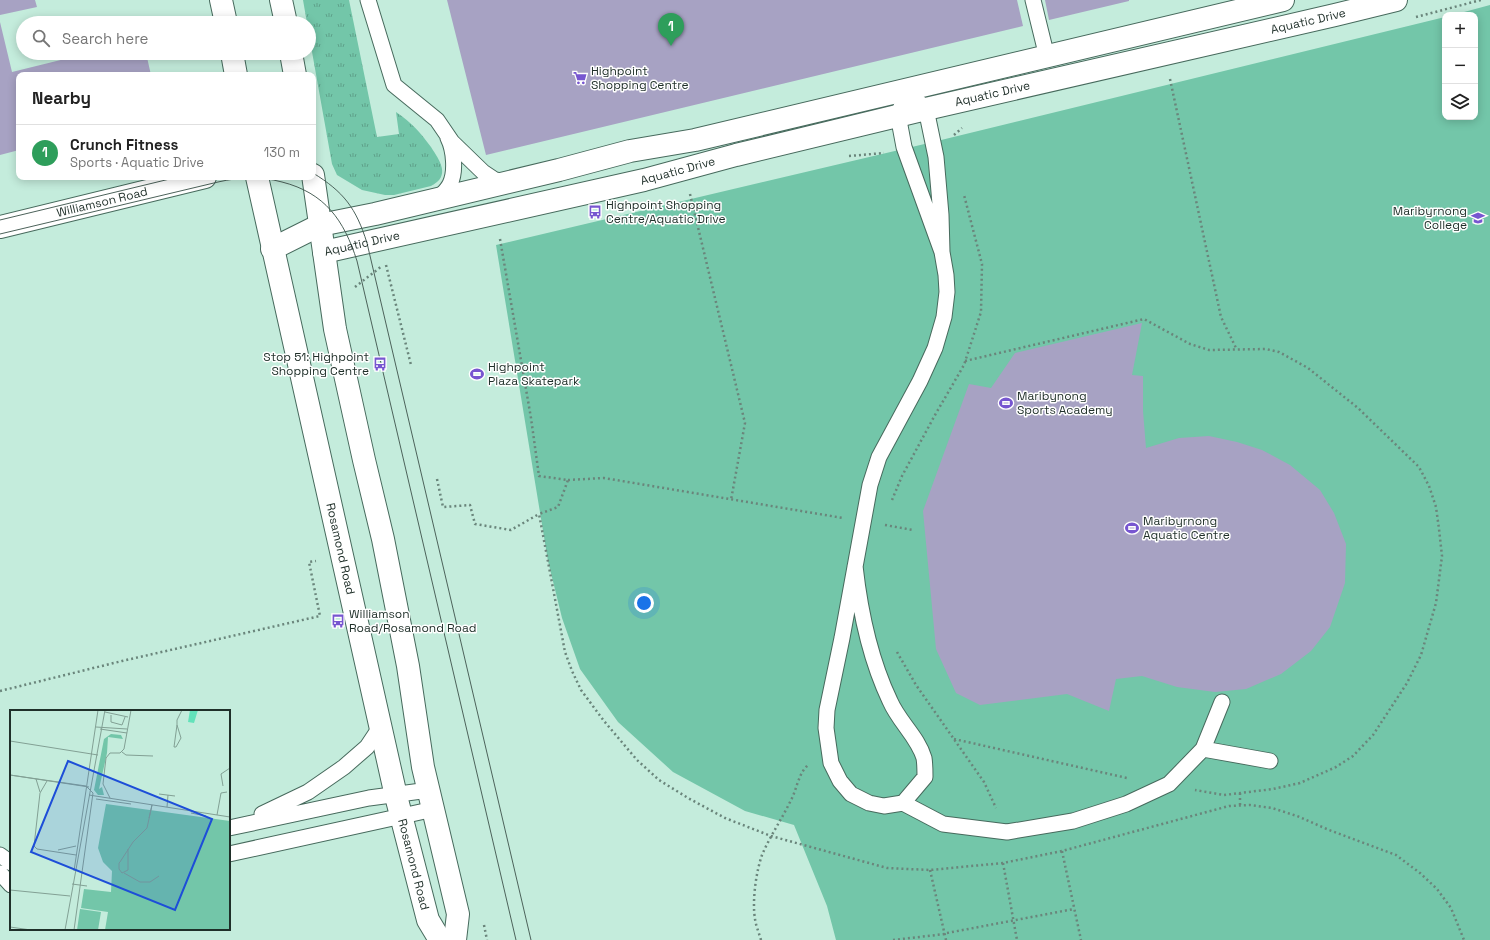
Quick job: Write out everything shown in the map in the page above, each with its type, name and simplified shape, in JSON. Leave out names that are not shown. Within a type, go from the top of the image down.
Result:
[{"type":"street","points":[[221,0],[224,16]]},
{"type":"street","points":[[281,0],[284,16]]},
{"type":"street","name":"Aquatic Drive","points":[[272,249],[320,225],[438,199],[630,151],[684,143],[907,91],[1283,0]]},
{"type":"street","name":"Aquatic Drive","points":[[272,249],[324,252],[644,180],[742,153],[898,115],[1396,0]]},
{"type":"street","points":[[233,60],[235,72]]},
{"type":"street","points":[[292,60],[294,72]]},
{"type":"street","name":"Williamson Road","points":[[0,227],[193,180]]},
{"type":"street","name":"Rosamond Road","points":[[258,180],[399,806],[428,920],[440,940]]},
{"type":"street","points":[[314,180],[335,329],[383,539],[408,666],[423,766],[458,914],[455,940]]},
{"type":"lane","points":[[368,0],[394,85],[431,114],[463,153],[491,178],[508,182]]},
{"type":"lane","points":[[1033,0],[1047,57]]},
{"type":"lane","points":[[942,252],[908,158],[898,115],[907,91],[926,109],[932,135],[938,170],[942,252],[946,274],[947,292],[944,317],[935,348],[920,381],[879,457],[870,485],[827,710],[826,728],[828,747],[831,763],[840,781],[851,794],[869,803],[884,806],[903,803],[943,824],[1007,832],[1073,821],[1126,804],[1168,784],[1203,749],[1222,702]]},
{"type":"lane","points":[[438,199],[449,186],[452,177],[452,152],[447,135]]},
{"type":"lane","points":[[855,566],[859,600],[867,635],[879,672],[890,702],[917,742],[924,759],[925,777],[903,803]]},
{"type":"lane","points":[[230,828],[287,803],[308,792],[344,768],[367,747],[381,726]]},
{"type":"lane","points":[[1203,749],[1270,761]]},
{"type":"lane","points":[[230,828],[369,798],[399,806],[431,800]]},
{"type":"lane","points":[[230,854],[399,806],[431,800]]},
{"type":"lane","points":[[0,855],[10,863]]},
{"type":"lane","points":[[0,873],[10,884]]},
{"type":"path","points":[[1170,76],[1221,317],[1238,350]]},
{"type":"path","points":[[956,134],[957,141]]},
{"type":"path","points":[[890,504],[902,476],[965,361],[981,312],[982,264],[963,190]]},
{"type":"path","points":[[689,191],[745,424],[731,500]]},
{"type":"path","points":[[500,237],[531,418],[539,476],[568,480],[604,478],[914,530]]},
{"type":"path","points":[[954,739],[1164,786],[1224,795],[1273,790],[1316,777],[1353,756],[1373,736],[1407,683],[1421,655],[1436,603],[1442,556],[1436,506],[1429,486],[1419,467],[1358,408],[1308,368],[1279,352],[1266,349],[1209,350],[1190,344],[1144,319],[965,361]]},
{"type":"path","points":[[437,479],[443,507],[470,506],[475,524],[511,530],[539,514],[558,507],[568,480]]},
{"type":"path","points":[[539,514],[565,652],[581,690],[604,721],[637,760],[659,780],[725,818],[771,836],[887,868],[930,870],[1003,864],[1062,852],[1229,806],[1250,805],[1272,808],[1297,816],[1329,830],[1396,855],[1420,873],[1437,889],[1451,908],[1464,940]]},
{"type":"path","points":[[0,691],[122,661],[320,616],[309,562],[316,561]]},
{"type":"path","points":[[895,648],[916,685],[984,782],[1007,832]]},
{"type":"path","points":[[761,940],[755,919],[755,897],[757,874],[762,856],[795,792],[802,770],[828,747]]},
{"type":"path","points":[[1240,793],[1240,806]]},
{"type":"path","points":[[1062,852],[1081,940]]},
{"type":"path","points":[[1003,864],[1017,940]]},
{"type":"path","points":[[930,870],[946,934],[946,940]]},
{"type":"path","points":[[893,940],[946,934],[1074,909]]},
{"type":"green space","points":[[303,0],[349,0],[377,137],[399,134],[396,112],[402,116],[419,132],[438,158],[442,168],[442,173],[441,178],[437,182],[431,186],[394,195],[385,195],[362,190],[337,175],[332,164],[313,60],[316,60],[316,16],[306,16]]},
{"type":"green space","name":"Maribynong Sports Academy","points":[[1490,5],[1490,940],[836,940],[827,906],[794,825],[745,811],[673,772],[618,722],[580,669],[562,618],[548,561],[496,245],[933,142],[1442,18],[1442,120],[1478,120],[1478,12],[1464,12]]},
{"type":"building","points":[[0,0],[35,0],[37,7],[0,15]]},
{"type":"building","name":"Highpoint Shopping Centre","points":[[447,0],[1017,0],[1023,26],[486,155]]},
{"type":"building","points":[[1045,0],[1129,0],[1129,1],[1049,20]]},
{"type":"building","points":[[0,22],[12,72],[61,60],[148,60],[150,72],[16,72],[16,151],[0,155]]},
{"type":"building","name":"Maribyrnong Aquatic Centre","points":[[1142,323],[1132,375],[1143,376],[1143,411],[1146,448],[1179,438],[1209,436],[1237,442],[1262,450],[1290,465],[1320,490],[1334,513],[1346,544],[1345,583],[1330,627],[1311,651],[1281,674],[1246,689],[1215,692],[1177,687],[1142,676],[1116,679],[1109,711],[1067,694],[980,705],[956,693],[936,649],[923,511],[969,384],[991,388],[1015,353]]},
{"type":"tram line","points":[[316,175],[333,187],[348,202],[358,220],[367,243],[531,940]]},
{"type":"tram line","points":[[0,220],[166,180]]},
{"type":"tram line","points":[[0,234],[229,180]]},
{"type":"tram line","points":[[274,180],[297,187],[310,193],[331,210],[346,233],[357,261],[516,940]]},
{"type":"place","name":"Crunch Fitness","points":[[671,46]]},
{"type":"place","name":"Highpoint Shopping Centre","points":[[580,78]]},
{"type":"place","name":"Highpoint Shopping Centre/Aquatic Drive","points":[[595,212]]},
{"type":"place","name":"Maribyrnong College","points":[[1478,218]]},
{"type":"place","name":"Stop 51: Highpoint Shopping Centre","points":[[380,364]]},
{"type":"place","name":"Highpoint Plaza Skatepark","points":[[477,374]]},
{"type":"place","name":"Maribynong Sports Academy","points":[[1006,403]]},
{"type":"place","name":"Maribyrnong Aquatic Centre","points":[[1132,528]]},
{"type":"place","name":"Williamson Road/Rosamond Road","points":[[338,621]]}]
